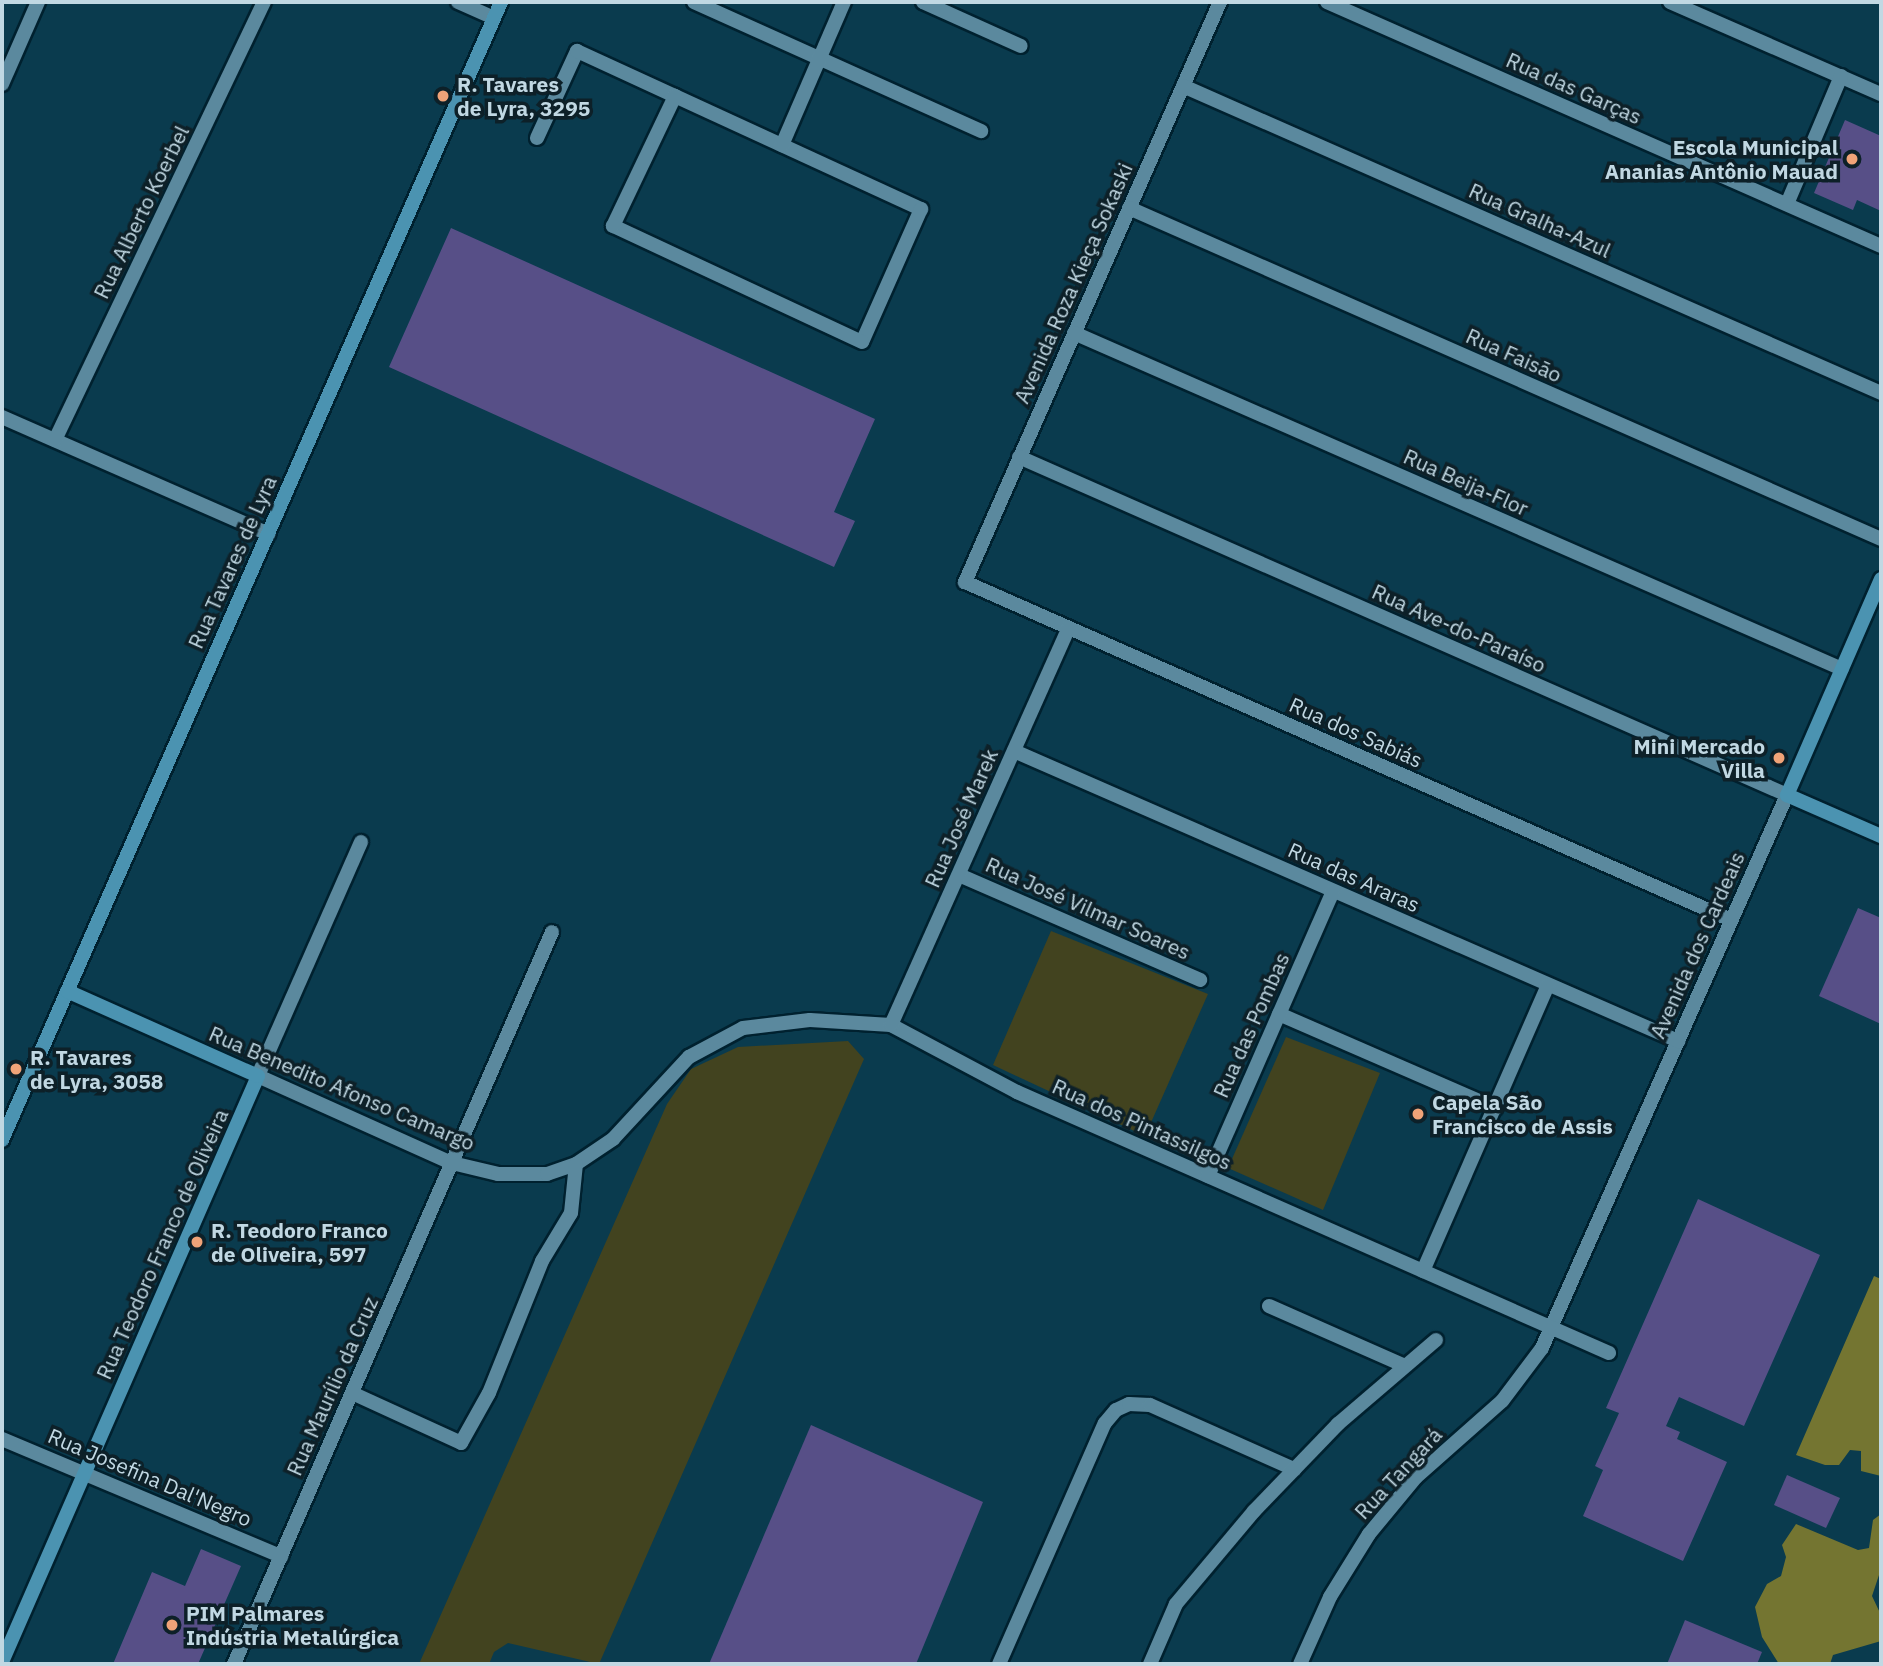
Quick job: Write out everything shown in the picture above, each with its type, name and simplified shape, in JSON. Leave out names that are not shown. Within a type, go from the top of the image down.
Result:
[{"type":"main road","name":"Rua Tavares de Lyra","points":[[2,1140],[501,2]]},
{"type":"main road","name":"Avenida dos Cardeais","points":[[1787,794],[1881,579]]},
{"type":"main road","name":"Rua Ave-do-Paraíso","points":[[1787,794],[1881,836]]},
{"type":"main road","name":"Rua Benedito Afonso Camargo","points":[[67,991],[258,1076]]},
{"type":"main road","name":"Rua Teodoro Franco de Oliveira","points":[[2,1662],[258,1076]]},
{"type":"street","points":[[2,83],[38,2]]},
{"type":"street","name":"Rua Alberto Koerbel","points":[[55,440],[264,2]]},
{"type":"street","points":[[457,2],[494,18]]},
{"type":"street","points":[[694,2],[981,131]]},
{"type":"street","points":[[782,145],[844,2]]},
{"type":"street","points":[[923,2],[1021,46]]},
{"type":"street","name":"Avenida Roza Kieça Sokaski","points":[[965,582],[1220,2]]},
{"type":"street","name":"Rua das Garças","points":[[1327,2],[1881,246]]},
{"type":"street","points":[[1670,2],[1881,94]]},
{"type":"street","points":[[537,138],[577,51],[782,145],[921,209],[862,342],[613,226],[675,96]]},
{"type":"street","points":[[1787,204],[1841,76]]},
{"type":"street","name":"Rua Gralha-Azul","points":[[1183,86],[1881,393]]},
{"type":"street","name":"Rua Faisão","points":[[1129,208],[1881,540]]},
{"type":"street","name":"Rua Beija-Flor","points":[[1074,333],[1842,669]]},
{"type":"street","points":[[2,417],[268,534]]},
{"type":"street","name":"Rua Ave-do-Paraíso","points":[[1019,457],[1787,794]]},
{"type":"street","name":"Rua dos Sabiás","points":[[965,582],[1731,920]]},
{"type":"street","name":"Rua José Marek","points":[[891,1025],[1069,628]]},
{"type":"street","name":"Rua das Araras","points":[[1014,751],[1678,1041]]},
{"type":"street","name":"Avenida dos Cardeais","points":[[1552,1328],[1787,794]]},
{"type":"street","name":"Rua Teodoro Franco de Oliveira","points":[[258,1076],[361,842]]},
{"type":"street","name":"Rua José Vilmar Soares","points":[[959,874],[1200,980]]},
{"type":"street","name":"Rua das Pombas","points":[[1208,1176],[1333,891]]},
{"type":"street","name":"Rua Maurílio da Cruz","points":[[234,1664],[552,932]]},
{"type":"street","points":[[1423,1271],[1548,985]]},
{"type":"street","points":[[1279,1014],[1494,1108]]},
{"type":"street","name":"Rua dos Pintassilgos","points":[[661,1085],[689,1057],[743,1028],[810,1020],[891,1025],[1017,1092],[1609,1353]]},
{"type":"street","name":"Rua Benedito Afonso Camargo","points":[[258,1076],[453,1163],[498,1174],[548,1174],[576,1164],[613,1139],[661,1085]]},
{"type":"street","points":[[352,1393],[461,1443],[489,1393],[542,1261],[571,1213],[576,1164]]},
{"type":"street","points":[[1269,1306],[1403,1365]]},
{"type":"street","name":"Rua Tangará","points":[[1300,1664],[1330,1597],[1369,1534],[1416,1477],[1509,1393],[1552,1328]]},
{"type":"street","points":[[1150,1664],[1176,1604],[1294,1469],[1403,1365],[1436,1340]]},
{"type":"street","points":[[999,1664],[1105,1423],[1116,1410],[1129,1404],[1150,1405],[1294,1469]]},
{"type":"street","name":"Rua Josefina Dal'Negro","points":[[2,1439],[281,1556]]},
{"type":"shaded area","points":[[1051,931],[1208,994],[1145,1136],[993,1065]]},
{"type":"shaded area","points":[[1286,1037],[1380,1073],[1323,1210],[1228,1168]]},
{"type":"shaded area","points":[[848,1041],[864,1059],[599,1664],[508,1643],[494,1652],[489,1664],[419,1664],[667,1104],[691,1069],[738,1047]]},
{"type":"shaded area","points":[[1874,1276],[1881,1279],[1881,1476],[1861,1471],[1861,1451],[1850,1450],[1839,1465],[1825,1465],[1796,1455]]},
{"type":"shaded area","points":[[1881,1514],[1881,1569],[1872,1596],[1881,1615],[1881,1641],[1833,1655],[1830,1664],[1779,1664],[1762,1637],[1755,1607],[1767,1584],[1781,1576],[1786,1557],[1782,1545],[1796,1524],[1858,1550],[1869,1548],[1873,1520]]},
{"type":"building","name":"Escola Municipal Ananias Antônio Mauad","points":[[1845,120],[1881,136],[1881,211],[1857,200],[1853,210],[1814,193]]},
{"type":"building","points":[[451,228],[875,419],[834,512],[855,521],[834,567],[389,367]]},
{"type":"building","points":[[1858,908],[1881,918],[1881,1024],[1819,996]]},
{"type":"building","points":[[1698,1199],[1820,1255],[1744,1426],[1679,1397],[1666,1426],[1680,1432],[1677,1439],[1727,1462],[1683,1561],[1583,1516],[1603,1470],[1595,1466],[1619,1413],[1606,1408]]},
{"type":"building","points":[[811,1425],[983,1502],[916,1664],[709,1664]]},
{"type":"building","points":[[1787,1475],[1840,1498],[1826,1528],[1774,1505]]},
{"type":"building","name":"PIM Palmares Indústria Metalúrgica","points":[[201,1549],[241,1566],[198,1664],[113,1664],[152,1572],[185,1586]]},
{"type":"building","points":[[1685,1620],[1762,1652],[1757,1664],[1667,1664]]},
{"type":"place","name":"R. Tavares de Lyra, 3295","points":[[443,96]]},
{"type":"place","name":"Escola Municipal Ananias Antônio Mauad","points":[[1852,159]]},
{"type":"place","name":"Mini Mercado Villa","points":[[1779,758]]},
{"type":"place","name":"R. Tavares de Lyra, 3058","points":[[16,1069]]},
{"type":"place","name":"Capela São Francisco de Assis","points":[[1418,1114]]},
{"type":"place","name":"R. Teodoro Franco de Oliveira, 597","points":[[197,1242]]},
{"type":"place","name":"PIM Palmares Indústria Metalúrgica","points":[[172,1625]]}]
